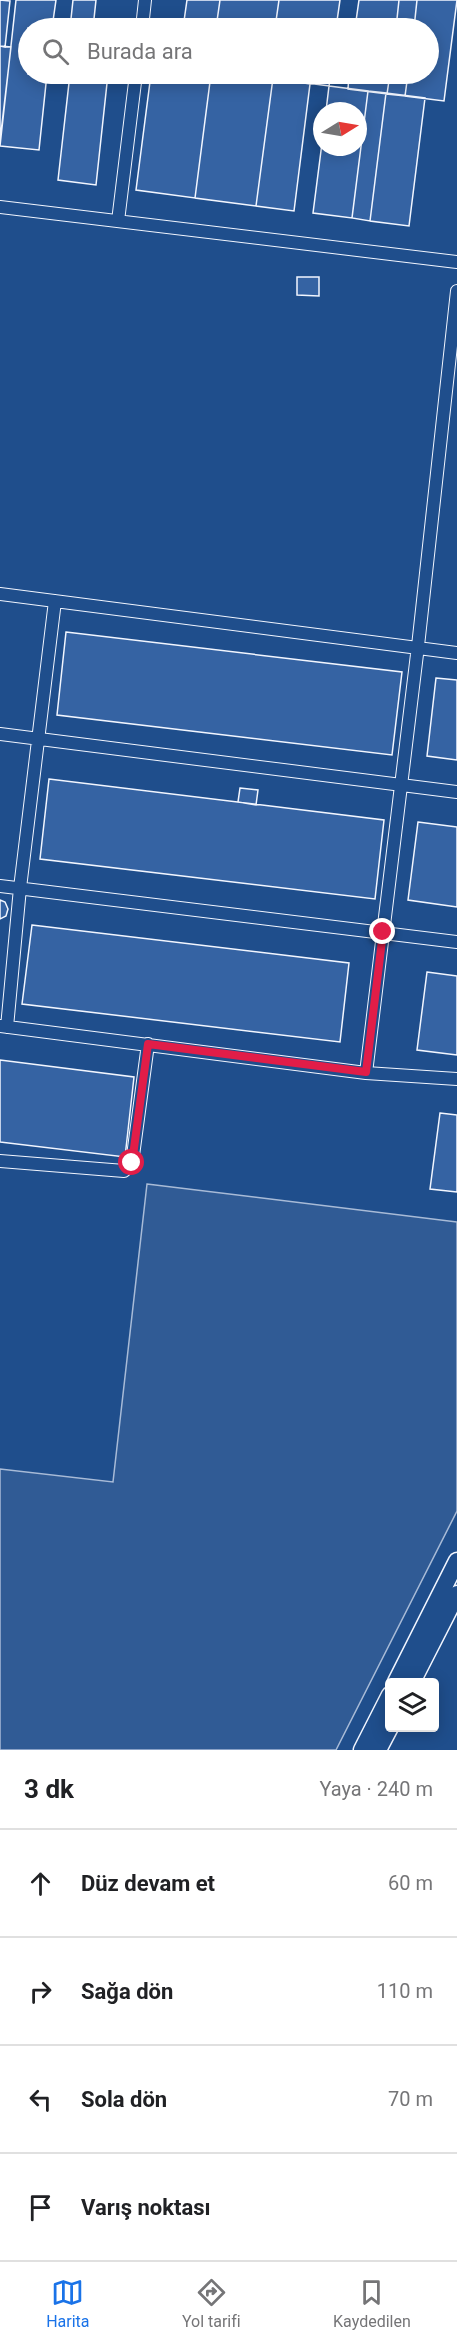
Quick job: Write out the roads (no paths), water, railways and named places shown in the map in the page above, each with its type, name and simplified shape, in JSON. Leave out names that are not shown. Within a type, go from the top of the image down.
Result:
[{"type":"street","points":[[143,18],[145,0]]},
{"type":"street","points":[[118,221],[135,84]]},
{"type":"street","points":[[0,207],[457,262]]},
{"type":"street","points":[[366,1072],[418,646],[457,298]]},
{"type":"street","points":[[0,594],[418,646],[457,653]]},
{"type":"street","points":[[55,601],[4,1026],[366,1072],[457,1079]]},
{"type":"street","points":[[0,734],[457,792]]},
{"type":"street","points":[[0,886],[457,942]]},
{"type":"street","points":[[0,1161],[124,1171],[132,1163],[148,1044]]},
{"type":"street","points":[[399,1678],[457,1562]]},
{"type":"street","points":[[415,1678],[457,1594]]},
{"type":"street","points":[[362,1750],[385,1705]]},
{"type":"street","points":[[378,1750],[387,1732]]}]
